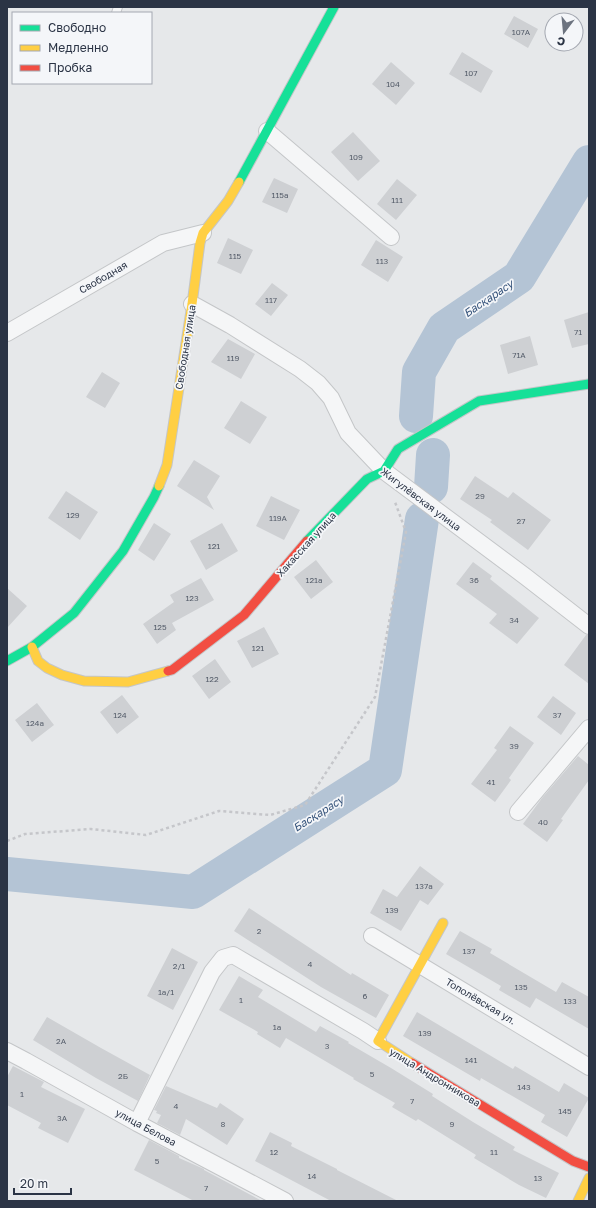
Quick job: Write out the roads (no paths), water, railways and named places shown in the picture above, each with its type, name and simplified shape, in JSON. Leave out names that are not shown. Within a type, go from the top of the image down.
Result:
[{"type":"street","name":"Свободная улица","points":[[7,661],[32,647],[74,613],[123,551],[154,497],[167,465],[200,243],[203,233],[228,201],[334,7]]},
{"type":"street","points":[[267,132],[391,237]]},
{"type":"street","name":"Свободная","points":[[7,333],[163,243],[203,233]]},
{"type":"street","name":"Жигулёвская улица","points":[[192,304],[230,325],[300,369],[318,383],[331,398],[348,433],[384,471],[520,572],[589,626]]},
{"type":"street","points":[[384,471],[398,449],[478,401],[589,384]]},
{"type":"street","name":"Хакасская улица","points":[[32,647],[38,661],[47,668],[62,675],[84,681],[128,682],[172,670],[244,615],[305,543],[367,479],[384,471]]},
{"type":"street","points":[[518,812],[589,728]]},
{"type":"street","points":[[137,1123],[212,972],[223,958],[233,955],[363,1030],[378,1042],[443,923]]},
{"type":"street","name":"Тополёвская ул.","points":[[372,936],[421,964],[589,1067]]},
{"type":"street","name":"улица Андронникова","points":[[378,1042],[573,1161],[589,1166]]},
{"type":"street","name":"улица Белова","points":[[7,1051],[137,1123],[285,1201]]},
{"type":"street","points":[[578,1201],[589,1178]]},
{"type":"waterway","name":"Басқарасу","points":[[416,416],[419,372],[444,328],[519,277],[589,162]]},
{"type":"waterway","name":"Басқарасу","points":[[431,487],[433,455]]},
{"type":"waterway","name":"Басқарасу","points":[[7,874],[193,892],[385,770],[422,519]]}]
